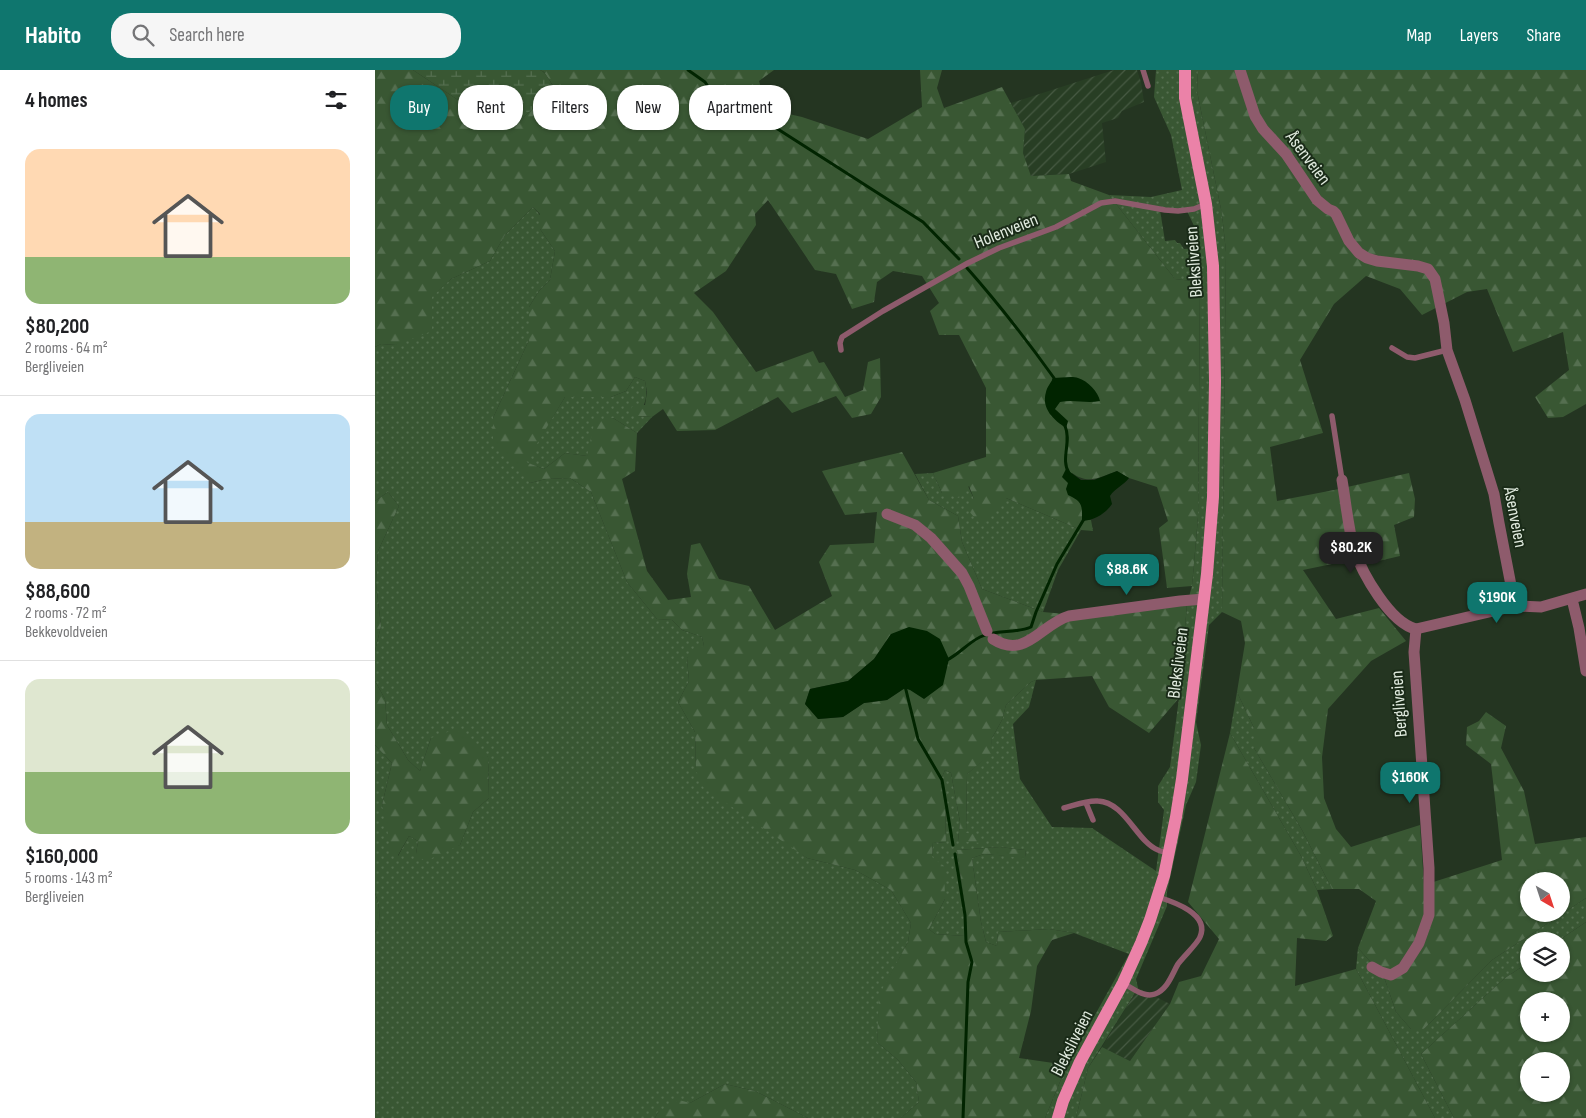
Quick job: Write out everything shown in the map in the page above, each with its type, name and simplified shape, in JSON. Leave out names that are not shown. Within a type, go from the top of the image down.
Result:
[{"type":"main road","name":"Bleksliveien","points":[[1058,1118],[1063,1101],[1080,1062],[1123,984],[1158,897],[1169,852],[1182,780],[1204,599],[1213,497],[1215,381],[1213,266],[1206,204],[1185,98],[1185,70]]},
{"type":"street","name":"Åsenveien","points":[[1240,70],[1255,116],[1263,129],[1285,154],[1317,200],[1333,211],[1349,241],[1359,253],[1377,261],[1418,266],[1428,269],[1432,273],[1438,287],[1447,350],[1465,400],[1494,494],[1515,606]]},
{"type":"street","points":[[1342,480],[1353,543],[1365,573],[1380,598],[1403,624],[1416,629],[1515,606],[1541,607],[1586,594]]},
{"type":"street","points":[[887,514],[915,525],[931,538],[962,573],[990,635],[1006,645],[1024,644],[1057,621],[1069,616],[1204,599]]},
{"type":"street","points":[[1572,599],[1586,672]]},
{"type":"street","name":"Bergliveien","points":[[1372,967],[1391,976],[1403,968],[1419,943],[1429,915],[1429,868],[1414,652],[1416,629]]},
{"type":"lane","points":[[1143,70],[1148,86]]},
{"type":"lane","name":"Holenveien","points":[[841,350],[840,343],[842,337],[883,311],[968,263],[999,248],[1056,227],[1101,203],[1115,201],[1178,211],[1194,209],[1206,204]]},
{"type":"lane","points":[[1392,348],[1407,357],[1415,358],[1447,350]]},
{"type":"lane","points":[[1332,416],[1342,480]]},
{"type":"lane","points":[[1064,808],[1096,800],[1102,801],[1125,816],[1148,843],[1158,850],[1169,852]]},
{"type":"lane","points":[[1086,803],[1093,820]]},
{"type":"lane","points":[[1123,984],[1140,993],[1155,994],[1163,989],[1177,966],[1200,939],[1201,925],[1195,914],[1158,897]]},
{"type":"shaded area","points":[[1114,70],[1137,70],[1144,102],[1122,111],[1118,118],[1102,123],[1106,162],[1069,174],[1031,176],[1023,153],[1025,129],[1011,103]]},
{"type":"shaded area","points":[[1073,377],[1082,379],[1092,387],[1100,401],[1060,402],[1055,409],[1068,421],[1066,428],[1053,418],[1045,404],[1047,390],[1054,378]]},
{"type":"shaded area","points":[[1066,469],[1081,480],[1094,480],[1117,471],[1129,478],[1110,496],[1112,504],[1106,511],[1095,518],[1082,521],[1081,505],[1077,500],[1068,495],[1066,489],[1068,483],[1062,477]]},
{"type":"shaded area","points":[[909,627],[927,631],[940,639],[949,659],[943,685],[924,699],[905,688],[887,700],[864,703],[843,717],[818,719],[805,704],[810,689],[848,681],[874,659],[891,634]]},
{"type":"shaded area","points":[[1138,988],[1170,1004],[1130,1061],[1102,1047]]},
{"type":"green space","points":[[375,70],[413,70],[436,85],[390,85],[390,130],[448,130],[448,93],[458,100],[458,130],[523,130],[523,118],[533,109],[533,130],[607,130],[607,85],[553,85],[544,72],[540,70],[774,70],[759,81],[760,85],[689,85],[689,130],[791,130],[791,114],[868,139],[922,107],[920,70],[942,70],[937,88],[944,108],[1002,87],[1025,129],[1023,153],[1031,176],[1069,174],[1071,181],[1109,195],[1175,279],[1200,282],[1198,517],[1192,586],[1167,588],[1159,528],[1168,521],[1157,487],[1129,478],[1117,471],[1095,479],[1084,479],[1072,473],[1068,483],[1082,506],[1082,520],[1091,520],[1093,531],[1081,530],[1006,498],[982,526],[967,509],[974,499],[969,486],[959,498],[942,493],[933,473],[986,457],[986,388],[959,335],[939,335],[930,311],[939,303],[922,276],[893,271],[877,282],[874,302],[852,309],[836,274],[815,270],[768,200],[755,214],[756,225],[726,271],[694,293],[713,312],[756,372],[813,351],[819,363],[824,362],[845,397],[863,390],[868,362],[880,358],[881,397],[871,414],[852,418],[836,396],[792,413],[778,397],[715,430],[677,431],[663,409],[652,417],[638,416],[631,408],[634,405],[645,405],[647,392],[645,381],[635,377],[626,391],[611,397],[565,397],[526,462],[544,469],[565,453],[587,456],[595,420],[613,418],[637,433],[635,471],[622,479],[647,571],[668,600],[691,597],[687,574],[691,545],[700,543],[719,579],[749,586],[775,630],[832,596],[819,562],[830,545],[874,543],[877,512],[845,515],[822,471],[902,452],[929,500],[958,516],[962,542],[982,589],[1043,612],[1088,616],[1187,604],[1179,698],[1149,733],[1109,707],[1092,676],[1036,680],[1031,682],[1006,705],[1002,720],[992,738],[991,754],[967,774],[966,833],[974,834],[976,838],[981,839],[981,843],[958,841],[960,822],[951,773],[945,770],[940,782],[945,797],[946,843],[933,842],[932,857],[944,866],[945,899],[929,929],[935,934],[965,936],[965,908],[957,850],[1000,847],[1025,850],[1026,857],[1020,860],[1016,857],[984,854],[972,858],[981,922],[986,942],[997,946],[998,932],[1049,929],[1074,933],[1052,940],[1037,966],[1031,1011],[1019,1058],[1067,1065],[1045,1118],[901,1118],[919,1102],[916,1082],[898,1060],[877,1042],[879,995],[908,942],[911,923],[891,890],[855,870],[807,858],[703,787],[696,771],[695,732],[678,702],[689,681],[687,658],[695,647],[704,646],[702,637],[682,630],[672,620],[657,619],[627,582],[591,492],[570,478],[546,479],[530,483],[493,442],[493,418],[529,340],[529,307],[539,291],[550,280],[555,251],[540,229],[540,214],[533,207],[505,235],[490,261],[451,279],[432,297],[432,331],[396,345],[381,344],[375,347]],"holes":[[[891,634],[910,690],[905,688],[887,700],[864,703],[843,717],[818,719],[805,704],[810,689],[848,681],[874,659]]]},
{"type":"green space","points":[[413,70],[540,70],[553,85],[533,85],[533,109],[523,118],[523,85],[458,85],[458,100],[448,93],[448,85],[436,85]]},
{"type":"green space","points":[[1156,70],[1198,70],[1197,91],[1222,214],[1226,252],[1222,612],[1209,625],[1196,722],[1201,745],[1196,782],[1186,805],[1167,892],[1167,906],[1136,979],[1138,988],[1088,1068],[1076,1118],[1045,1118],[1067,1065],[1129,954],[1074,933],[1049,929],[998,932],[997,946],[986,942],[981,922],[972,858],[984,854],[1026,857],[1025,850],[1000,847],[957,850],[965,908],[965,936],[935,934],[929,929],[945,899],[932,857],[933,842],[946,843],[945,797],[940,782],[945,770],[951,773],[960,822],[958,841],[976,838],[966,833],[967,774],[990,754],[992,738],[1002,720],[1006,705],[1031,682],[1036,680],[1029,707],[1013,724],[1020,779],[1052,827],[1092,828],[1156,871],[1164,810],[1158,802],[1158,786],[1170,767],[1179,698],[1187,604],[1192,586],[1198,517],[1200,282],[1175,279],[1109,195],[1151,197],[1182,190],[1171,135],[1154,97]],"holes":[[[1160,210],[1187,211],[1195,228],[1198,248],[1184,249],[1175,240],[1165,241]]]},
{"type":"green space","points":[[1198,70],[1586,70],[1586,404],[1563,417],[1548,418],[1535,397],[1569,370],[1563,332],[1513,352],[1487,289],[1467,292],[1422,315],[1400,289],[1366,276],[1334,304],[1300,360],[1323,433],[1270,447],[1277,501],[1409,473],[1415,499],[1414,517],[1394,525],[1400,556],[1370,563],[1351,560],[1303,570],[1336,619],[1379,608],[1406,641],[1371,661],[1328,709],[1322,757],[1324,798],[1336,829],[1351,847],[1420,825],[1424,885],[1502,860],[1491,764],[1466,745],[1467,727],[1479,721],[1486,712],[1506,726],[1501,748],[1524,791],[1535,844],[1586,837],[1586,898],[1570,909],[1570,872],[1520,872],[1520,922],[1550,922],[1534,932],[1520,932],[1520,942],[1492,960],[1424,1029],[1411,1029],[1396,1012],[1384,977],[1358,948],[1376,901],[1359,889],[1332,889],[1302,830],[1254,748],[1254,728],[1237,692],[1245,643],[1241,621],[1222,612],[1226,252],[1222,214],[1197,91]]},
{"type":"green space","points":[[533,207],[540,215],[540,229],[555,251],[550,280],[539,291],[529,307],[529,340],[493,418],[530,483],[546,479],[570,478],[591,492],[627,582],[657,619],[672,620],[682,630],[702,637],[704,646],[687,658],[689,681],[678,702],[695,732],[696,771],[807,858],[855,870],[891,890],[911,923],[908,942],[880,995],[877,1042],[898,1060],[916,1082],[919,1102],[901,1118],[808,1118],[755,1091],[725,1084],[690,1103],[658,1112],[655,1118],[375,1118],[375,933],[379,923],[379,913],[375,893],[375,745],[392,763],[382,805],[398,856],[409,836],[418,841],[416,854],[460,845],[473,812],[489,798],[488,757],[431,738],[420,771],[408,760],[387,725],[385,699],[375,681],[375,651],[381,626],[376,583],[378,551],[399,506],[388,492],[375,501],[375,347],[381,344],[396,345],[431,297],[451,279],[490,261],[505,235]]},
{"type":"green space","points":[[635,377],[645,381],[646,391],[645,403],[638,416],[652,417],[637,433],[613,418],[587,456],[565,453],[544,469],[525,462],[565,397],[611,397],[626,391]]},
{"type":"green space","points":[[933,473],[942,493],[968,486],[974,499],[1006,498],[1081,530],[1058,570],[1043,612],[982,589],[962,542],[958,516],[929,500],[915,474]]},
{"type":"green space","points":[[388,492],[399,506],[378,551],[376,583],[381,626],[375,651],[375,501]]},
{"type":"green space","points":[[375,681],[385,699],[387,725],[408,760],[420,771],[431,738],[456,729],[488,757],[489,798],[473,812],[460,845],[432,858],[421,860],[416,854],[418,841],[409,836],[397,857],[392,853],[382,805],[392,763],[375,745]]},
{"type":"green space","points":[[1237,692],[1254,728],[1254,748],[1302,830],[1332,889],[1317,890],[1301,856],[1230,733]]},
{"type":"green space","points":[[1230,733],[1301,856],[1317,890],[1333,936],[1326,941],[1297,938],[1295,986],[1356,969],[1435,1118],[1076,1118],[1088,1068],[1102,1047],[1130,1061],[1170,1004],[1179,982],[1201,976],[1219,939],[1188,902]]},
{"type":"green space","points":[[375,893],[378,903],[379,923],[375,933]]},
{"type":"green space","points":[[1586,898],[1586,922],[1570,933],[1534,932],[1550,922],[1570,922],[1570,909]]},
{"type":"green space","points":[[1586,922],[1586,1118],[1454,1118],[1421,1054],[1505,978],[1520,968],[1520,982],[1570,982],[1570,933]]},
{"type":"green space","points":[[1520,942],[1520,968],[1505,978],[1421,1054],[1454,1118],[1435,1118],[1356,969],[1358,948],[1384,977],[1396,1012],[1411,1029],[1424,1029],[1492,960]]},
{"type":"green space","points":[[725,1084],[755,1091],[808,1118],[655,1118],[658,1112],[679,1100],[690,1103]]},
{"type":"waterway","points":[[688,70],[705,82],[717,100],[746,119],[773,126],[923,222],[959,259]]},
{"type":"waterway","points":[[967,268],[1033,349],[1054,378],[1053,382]]},
{"type":"waterway","points":[[1065,426],[1067,432],[1066,462],[1069,473]]},
{"type":"waterway","points":[[947,660],[980,637],[1031,627],[1057,564],[1084,519]]},
{"type":"waterway","points":[[905,686],[918,739],[942,780],[953,845]]},
{"type":"waterway","points":[[955,854],[965,915],[966,942],[972,962],[968,982],[963,1118]]}]
